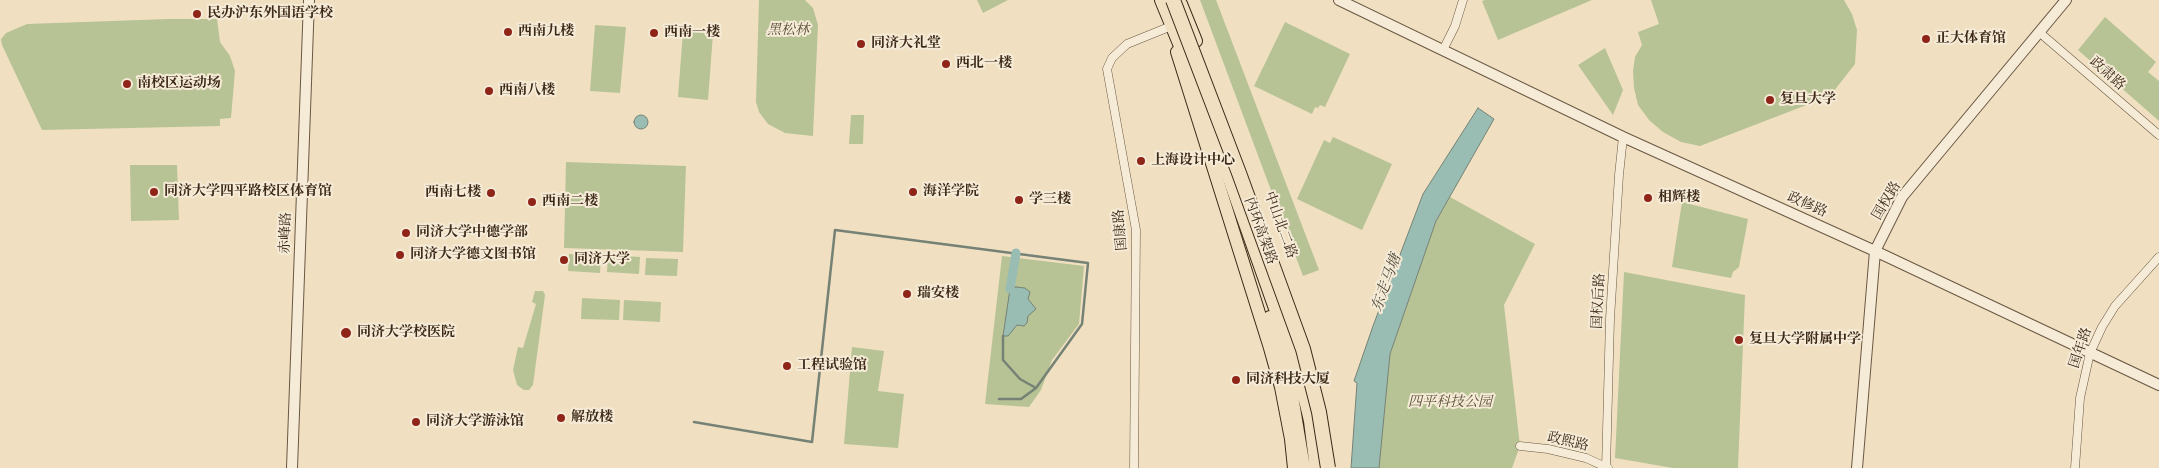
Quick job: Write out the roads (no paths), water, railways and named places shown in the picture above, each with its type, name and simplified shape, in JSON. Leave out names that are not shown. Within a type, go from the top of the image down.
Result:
[{"type":"highway","name":"内环高架路","points":[[1160,0],[1200,96],[1301,379],[1311,421],[1317,468]]},
{"type":"highway","name":"内环高架路","points":[[1173,0],[1303,349],[1317,402],[1328,468]]},
{"type":"highway","points":[[1200,96],[1278,346],[1295,410],[1303,468]]},
{"type":"main road","points":[[1160,0],[1220,184],[1270,348],[1281,387],[1291,439],[1294,468]]},
{"type":"main road","name":"中山北二路","points":[[1179,0],[1236,148],[1303,337],[1313,379],[1323,468]]},
{"type":"street","name":"赤峰路","points":[[292,468],[309,0]]},
{"type":"street","name":"政修路","points":[[1339,0],[1623,137],[1875,251],[2159,385]]},
{"type":"street","points":[[1443,50],[1455,26],[1464,0]]},
{"type":"street","name":"国权路","points":[[1857,468],[1875,251],[1902,197],[2066,0]]},
{"type":"street","name":"国康路","points":[[1134,468],[1136,230],[1107,69],[1112,58],[1127,44],[1169,27]]},
{"type":"street","name":"政肃路","points":[[2039,32],[2159,136]]},
{"type":"street","name":"国权后路","points":[[1606,468],[1610,319],[1618,175],[1623,137]]},
{"type":"street","name":"国年路","points":[[2075,468],[2080,398],[2090,353],[2102,326],[2115,306],[2159,257]]},
{"type":"street","name":"政熙路","points":[[1520,446],[1548,449],[1586,458],[1606,468]]},
{"type":"water","name":"东走马塘","points":[[1478,108],[1494,119],[1436,221],[1390,354],[1379,468],[1351,468],[1357,383],[1354,381],[1373,326],[1423,194]]},
{"type":"water","points":[[638,115],[644,115],[648,122],[644,129],[638,129],[634,125],[634,119]]},
{"type":"water","points":[[1016,287],[1025,288],[1030,292],[1028,299],[1036,309],[1028,316],[1027,323],[1024,326],[1017,325],[1008,336],[1003,336],[1010,289]]},
{"type":"waterway","points":[[694,422],[812,442],[835,230],[1088,263],[1082,324],[1036,388],[1021,399],[999,399]]},
{"type":"waterway","points":[[1010,289],[1016,253]]},
{"type":"waterway","points":[[1003,336],[1003,360],[1020,379],[1036,388]]},
{"type":"place","name":"民办沪东外国语学校","points":[[197,14]]},
{"type":"place","name":"西南九楼","points":[[508,32]]},
{"type":"place","name":"西南一楼","points":[[654,33]]},
{"type":"place","name":"正大体育馆","points":[[1926,39]]},
{"type":"place","name":"同济大礼堂","points":[[861,44]]},
{"type":"place","name":"西北一楼","points":[[946,64]]},
{"type":"place","name":"南校区运动场","points":[[127,84]]},
{"type":"place","name":"西南八楼","points":[[489,91]]},
{"type":"place","name":"复旦大学","points":[[1770,100]]},
{"type":"place","name":"上海设计中心","points":[[1141,161]]},
{"type":"place","name":"同济大学四平路校区体育馆","points":[[154,192]]},
{"type":"place","name":"海洋学院","points":[[913,192]]},
{"type":"place","name":"西南七楼","points":[[491,193]]},
{"type":"place","name":"相辉楼","points":[[1648,198]]},
{"type":"place","name":"学三楼","points":[[1019,200]]},
{"type":"place","name":"西南二楼","points":[[532,202]]},
{"type":"place","name":"同济大学中德学部","points":[[406,233]]},
{"type":"place","name":"同济大学德文图书馆","points":[[400,255]]},
{"type":"place","name":"同济大学","points":[[564,260]]},
{"type":"place","name":"瑞安楼","points":[[907,294]]},
{"type":"place","name":"同济大学校医院","points":[[346,333]]},
{"type":"place","name":"复旦大学附属中学","points":[[1739,340]]},
{"type":"place","name":"工程试验馆","points":[[787,366]]},
{"type":"place","name":"同济科技大厦","points":[[1236,380]]},
{"type":"place","name":"解放楼","points":[[561,418]]},
{"type":"place","name":"同济大学游泳馆","points":[[416,422]]},
{"type":"park label","name":"黑松林","points":[[788,31]]},
{"type":"park label","name":"四平科技公园","points":[[1450,403]]}]
